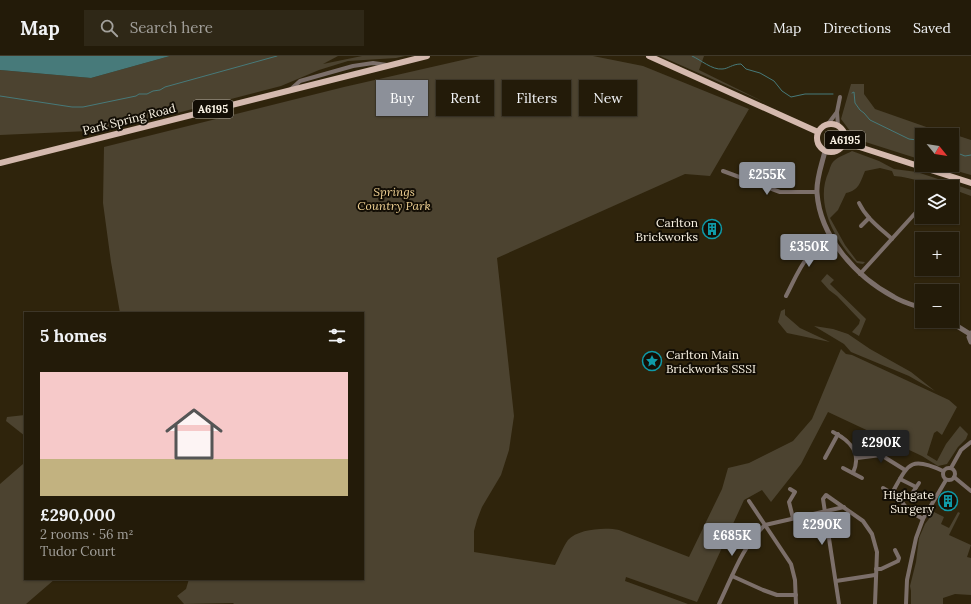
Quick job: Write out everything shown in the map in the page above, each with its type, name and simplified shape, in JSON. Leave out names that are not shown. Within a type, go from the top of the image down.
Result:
[{"type":"main road","name":"Park Spring Road","points":[[0,163],[427,56]]},
{"type":"main road","name":"A6195","points":[[649,56],[818,132]]},
{"type":"main road","name":"A6195","points":[[828,124],[838,126],[844,133],[843,146],[833,152],[826,151],[817,143],[816,139],[818,132],[822,126],[828,124]]},
{"type":"main road","name":"A6195","points":[[844,142],[971,183]]},
{"type":"street","points":[[838,126],[837,112],[840,97]]},
{"type":"street","points":[[828,124],[837,112]]},
{"type":"street","points":[[826,151],[819,176],[817,192],[819,207],[832,238],[844,256],[860,274],[894,298],[915,306]]},
{"type":"street","points":[[723,170],[780,192],[817,192]]},
{"type":"street","points":[[751,181],[755,170]]},
{"type":"street","points":[[859,203],[869,218],[892,239]]},
{"type":"street","points":[[860,274],[915,213]]},
{"type":"street","points":[[861,226],[869,218]]},
{"type":"street","points":[[786,296],[804,261],[817,247],[832,238]]},
{"type":"street","points":[[959,327],[970,333],[969,339],[971,342]]},
{"type":"street","points":[[824,458],[835,433],[850,443],[857,458],[853,473]]},
{"type":"street","points":[[951,468],[961,450],[971,442]]},
{"type":"street","points":[[857,458],[881,455],[905,470]]},
{"type":"street","points":[[892,493],[905,470],[910,466],[922,463],[943,471]]},
{"type":"street","points":[[843,468],[862,478]]},
{"type":"street","points":[[943,471],[946,468],[951,468]]},
{"type":"street","points":[[951,468],[955,473],[954,477],[971,491]]},
{"type":"street","points":[[943,471],[943,476],[946,480]]},
{"type":"street","points":[[906,604],[907,580],[912,561],[914,544],[923,519],[946,480],[950,480],[954,477]]},
{"type":"street","points":[[900,479],[916,488]]},
{"type":"street","points":[[913,492],[919,483]]},
{"type":"street","points":[[883,488],[901,499],[908,510],[923,519]]},
{"type":"street","points":[[790,489],[794,492],[789,502],[793,518]]},
{"type":"street","points":[[839,604],[823,499],[826,495],[863,521],[872,534],[877,547],[875,604]]},
{"type":"street","points":[[749,501],[790,564],[795,580],[796,604]]},
{"type":"street","points":[[720,604],[740,559],[756,534],[765,525],[844,507]]},
{"type":"street","points":[[876,569],[881,569],[898,561],[895,550]]},
{"type":"street","points":[[836,581],[875,575]]},
{"type":"street","points":[[732,576],[763,590],[777,594],[796,595]]},
{"type":"green space","points":[[170,56],[338,56],[323,64],[362,56],[405,56],[396,58],[348,61],[319,70],[281,86],[135,124],[89,131],[0,135],[0,70],[91,78]]},
{"type":"green space","name":"Springs Country Park","points":[[480,56],[593,56],[643,66],[749,109],[710,176],[685,174],[497,258],[514,416],[509,450],[501,475],[482,507],[477,520],[474,531],[474,552],[555,565],[566,543],[572,536],[585,531],[607,529],[619,530],[689,557],[722,489],[728,468],[749,463],[793,441],[812,419],[841,349],[846,354],[852,355],[949,400],[957,407],[942,435],[937,431],[934,433],[927,455],[937,461],[946,444],[960,426],[968,434],[966,439],[958,447],[947,464],[938,466],[922,456],[828,412],[801,464],[771,502],[762,490],[744,500],[697,602],[626,577],[625,581],[688,604],[184,604],[177,596],[186,589],[189,580],[364,580],[364,312],[120,312],[103,203],[104,147],[344,87]]},
{"type":"green space","points":[[660,56],[704,56],[699,70],[766,103]]},
{"type":"green space","points":[[851,84],[864,84],[864,94],[875,109],[929,128],[915,128],[915,158],[856,139],[841,119]]},
{"type":"green space","points":[[959,136],[971,140],[971,175],[959,172]]},
{"type":"green space","points":[[852,151],[879,161],[894,169],[917,172],[941,180],[917,180],[894,176],[892,171],[880,168],[865,171],[856,188],[846,193],[838,210],[830,218],[845,245],[857,261],[865,262],[863,264],[857,263],[841,243],[834,232],[825,208],[825,183],[832,163]]},
{"type":"green space","points":[[959,186],[971,190],[971,196],[959,192]]},
{"type":"green space","points":[[827,274],[834,280],[830,284],[866,319],[859,336],[852,332],[859,324],[860,320],[821,281]]},
{"type":"green space","points":[[785,309],[785,315],[800,328],[830,342],[787,333],[778,322],[781,311]]},
{"type":"green space","points":[[814,326],[833,329],[848,334],[870,349],[911,372],[935,391],[909,376],[851,352],[844,344]]},
{"type":"green space","points":[[24,415],[24,435],[6,421],[7,417]]},
{"type":"green space","points":[[24,461],[24,580],[54,580],[26,604],[0,604],[0,484],[23,464]]},
{"type":"green space","points":[[934,512],[944,517],[941,524],[949,528],[958,512],[960,513],[949,535],[971,545],[967,557],[971,558],[971,595],[955,594],[943,598],[943,604],[911,604],[910,586],[916,562],[919,538],[925,524]]},
{"type":"water","points":[[0,56],[170,56],[91,78],[0,70]]},
{"type":"waterway","points":[[0,96],[72,107],[83,107],[136,96],[139,94],[147,94],[165,87],[277,56]]},
{"type":"waterway","points":[[692,56],[718,69],[724,69],[741,64],[746,69],[760,73],[774,81],[782,91],[791,97],[805,94],[833,94]]},
{"type":"waterway","points":[[852,93],[854,92],[855,103],[870,120],[909,139],[915,140]]},
{"type":"waterway","points":[[959,154],[965,156],[971,155]]},
{"type":"place","name":"Carlton Brickworks","points":[[712,229]]},
{"type":"place","name":"Carlton Main Brickworks SSSI","points":[[652,361]]},
{"type":"place","name":"Highgate Surgery","points":[[948,501]]}]
